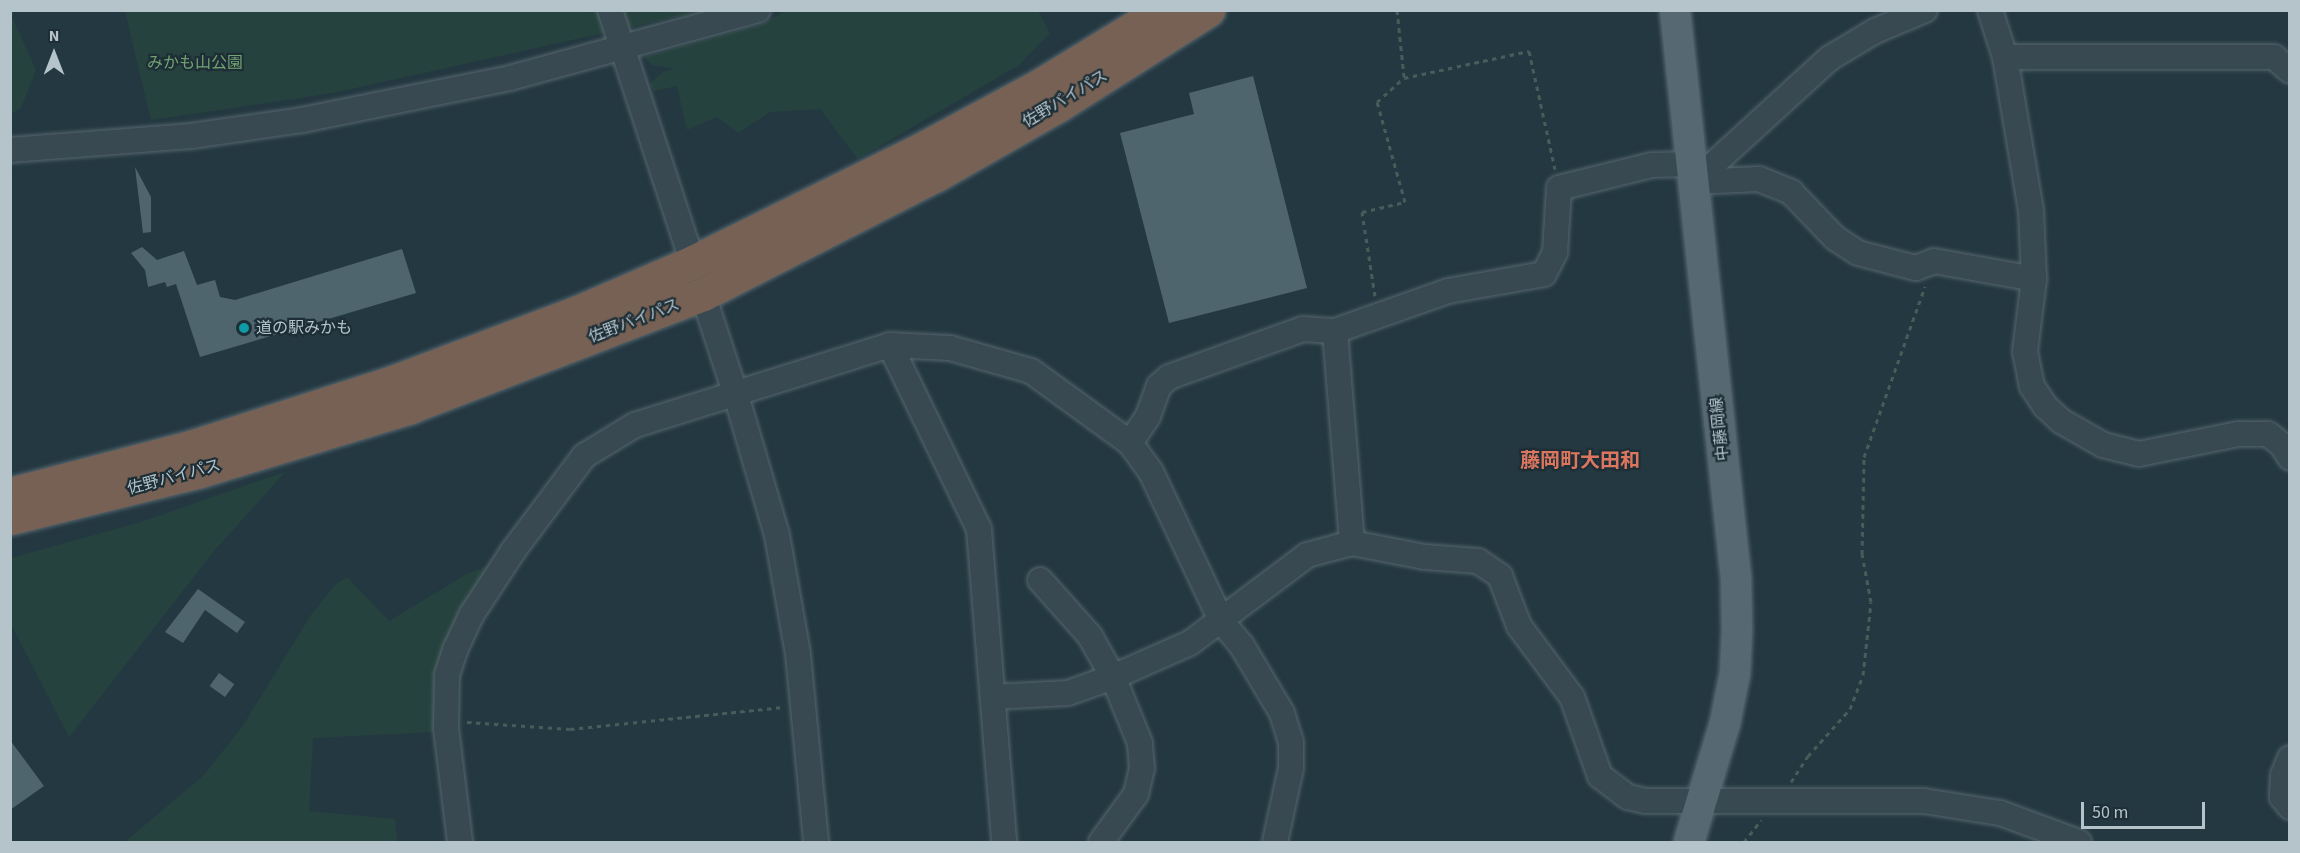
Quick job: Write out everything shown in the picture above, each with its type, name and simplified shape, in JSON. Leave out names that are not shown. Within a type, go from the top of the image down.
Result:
[{"type":"highway","name":"佐野バイパス","points":[[10,494],[194,446],[390,383],[546,324],[693,262],[922,149],[1039,86],[1163,10]]},
{"type":"highway","name":"佐野バイパス","points":[[10,518],[200,471],[410,406],[703,294],[936,175],[1057,106],[1208,10]]},
{"type":"main road","name":"中藤岡線","points":[[1675,10],[1736,578],[1737,631],[1735,673],[1727,713],[1689,843]]},
{"type":"street","points":[[610,10],[736,395],[777,535],[802,705],[816,843]]},
{"type":"street","points":[[10,150],[247,130],[419,98],[622,47],[720,17],[758,10]]},
{"type":"street","points":[[1693,173],[1830,58],[1875,31],[1925,10]]},
{"type":"street","points":[[1990,10],[2005,57],[2031,210],[2034,279],[2025,351],[2032,386],[2061,421],[2103,445],[2139,454],[2238,434],[2268,434],[2282,445],[2289,458]]},
{"type":"street","points":[[2005,57],[2274,57],[2289,70]]},
{"type":"street","points":[[1130,443],[1148,416],[1159,386],[1169,377],[1303,329],[1335,331],[1448,291],[1544,274],[1555,252],[1559,188],[1652,165],[1693,173],[1760,179],[1791,192],[1834,238],[1858,253],[1916,268],[1934,261],[2034,279]]},
{"type":"street","points":[[1335,331],[1352,543]]},
{"type":"street","points":[[890,345],[979,529],[1004,843]]},
{"type":"street","points":[[460,843],[446,720],[447,675],[472,614],[584,456],[635,424],[736,395],[890,345],[950,348],[1031,371],[1130,443],[1151,472],[1222,622],[1263,678],[1282,713],[1291,742],[1290,784],[1275,843]]},
{"type":"street","points":[[993,697],[1068,693],[1113,677],[1190,644],[1222,622],[1307,555],[1352,543],[1425,557],[1478,561],[1500,576],[1519,626],[1572,697],[1600,777],[1628,797],[1646,801],[1924,801],[2000,813],[2079,843]]},
{"type":"street","points":[[1040,580],[1090,636],[1113,677],[1140,743],[1142,768],[1136,794],[1101,843]]},
{"type":"street","points":[[2289,758],[2283,775],[2282,797],[2289,807]]},
{"type":"path","points":[[1397,10],[1404,78]]},
{"type":"path","points":[[1378,316],[1362,212],[1405,201],[1377,102],[1404,78],[1529,51],[1559,188]]},
{"type":"path","points":[[1744,843],[1808,756],[1850,709],[1863,675],[1871,602],[1862,554],[1864,457],[1934,261]]},
{"type":"path","points":[[446,720],[570,729],[802,705]]},
{"type":"green space","points":[[15,10],[12,17],[36,70],[21,108],[11,114],[10,11]]},
{"type":"green space","name":"みかも山公園","points":[[125,11],[703,11],[333,93],[151,120]]},
{"type":"green space","points":[[786,11],[1038,11],[1050,33],[1019,65],[858,159],[820,109],[770,112],[738,133],[717,117],[687,130],[677,86],[654,91],[649,84],[663,72],[675,69],[652,65],[644,57],[762,24]]},
{"type":"green space","points":[[285,472],[214,551],[69,737],[11,624],[11,558],[141,522]]},
{"type":"green space","points":[[500,561],[462,622],[454,731],[313,738],[309,811],[395,819],[397,842],[125,842],[204,775],[242,727],[311,615],[335,585],[347,577],[389,621],[467,574]]},
{"type":"building","points":[[1253,76],[1307,288],[1169,323],[1120,133],[1194,114],[1189,93]]},
{"type":"building","points":[[135,167],[151,197],[151,232],[143,233]]},
{"type":"building","name":"道の駅みかも","points":[[142,247],[157,260],[184,251],[197,285],[215,280],[220,297],[235,300],[402,249],[416,293],[200,357],[176,284],[167,287],[165,282],[148,287],[145,270],[131,253]]},
{"type":"building","points":[[198,589],[245,622],[237,633],[205,610],[183,643],[165,632]]},
{"type":"building","points":[[219,673],[234,684],[225,697],[210,686]]},
{"type":"building","points":[[10,740],[44,786],[10,810]]},
{"type":"place","name":"道の駅みかも","points":[[244,328]]},
{"type":"district","name":"藤岡町大田和","points":[[1580,461]]}]
